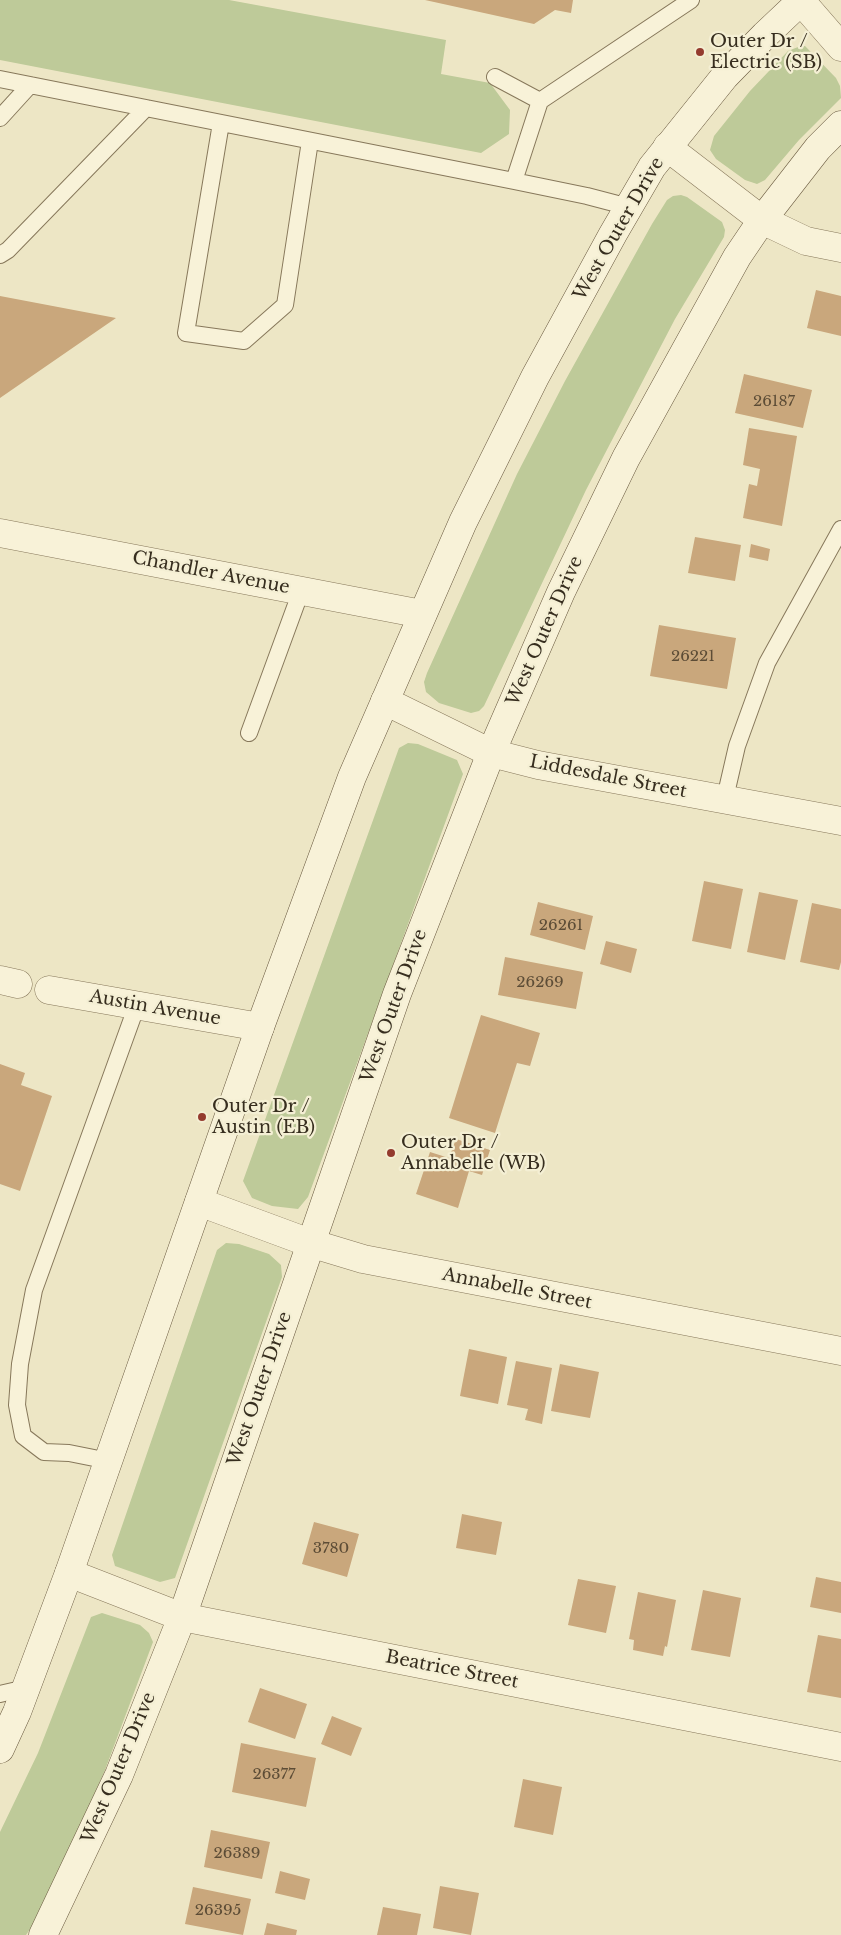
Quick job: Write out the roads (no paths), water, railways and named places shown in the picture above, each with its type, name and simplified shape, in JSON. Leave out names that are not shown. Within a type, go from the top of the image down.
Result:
[{"type":"main road","points":[[802,0],[841,47]]},
{"type":"main road","name":"West Outer Drive","points":[[0,1749],[26,1688],[69,1573],[260,1027],[352,777],[463,522],[535,376],[652,167],[725,76],[802,0]]},
{"type":"main road","name":"West Outer Drive","points":[[43,1935],[119,1775],[182,1617],[397,994],[491,753],[561,592],[626,458],[737,257],[762,220],[818,148],[841,125]]},
{"type":"main road","points":[[667,147],[762,220],[806,241],[841,248]]},
{"type":"main road","name":"Chandler Avenue","points":[[0,533],[422,614]]},
{"type":"main road","name":"Liddesdale Street","points":[[385,701],[491,753],[538,765],[725,798],[841,821]]},
{"type":"main road","name":"Austin Avenue","points":[[49,990],[260,1027]]},
{"type":"main road","name":"Annabelle Street","points":[[199,1202],[310,1243],[363,1260],[841,1351]]},
{"type":"main road","name":"Beatrice Street","points":[[69,1573],[182,1617],[841,1747]]},
{"type":"lane","points":[[514,181],[540,101],[691,0]]},
{"type":"lane","points":[[495,77],[540,101]]},
{"type":"lane","points":[[0,79],[514,181],[629,207]]},
{"type":"lane","points":[[0,118],[30,85]]},
{"type":"lane","points":[[0,255],[8,250],[146,108]]},
{"type":"lane","points":[[221,123],[186,333],[244,340],[285,305],[310,141]]},
{"type":"lane","points":[[725,798],[737,746],[767,663],[841,529]]},
{"type":"lane","points":[[249,733],[302,591]]},
{"type":"lane","points":[[109,1461],[68,1453],[44,1452],[23,1436],[17,1405],[20,1364],[34,1290],[137,1005]]},
{"type":"lane","points":[[0,1694],[26,1688]]},
{"type":"place","name":"Outer Dr / Electric (SB)","points":[[700,52]]},
{"type":"place","name":"Outer Dr / Austin (EB)","points":[[202,1117]]},
{"type":"place","name":"Outer Dr / Annabelle (WB)","points":[[391,1153]]}]
